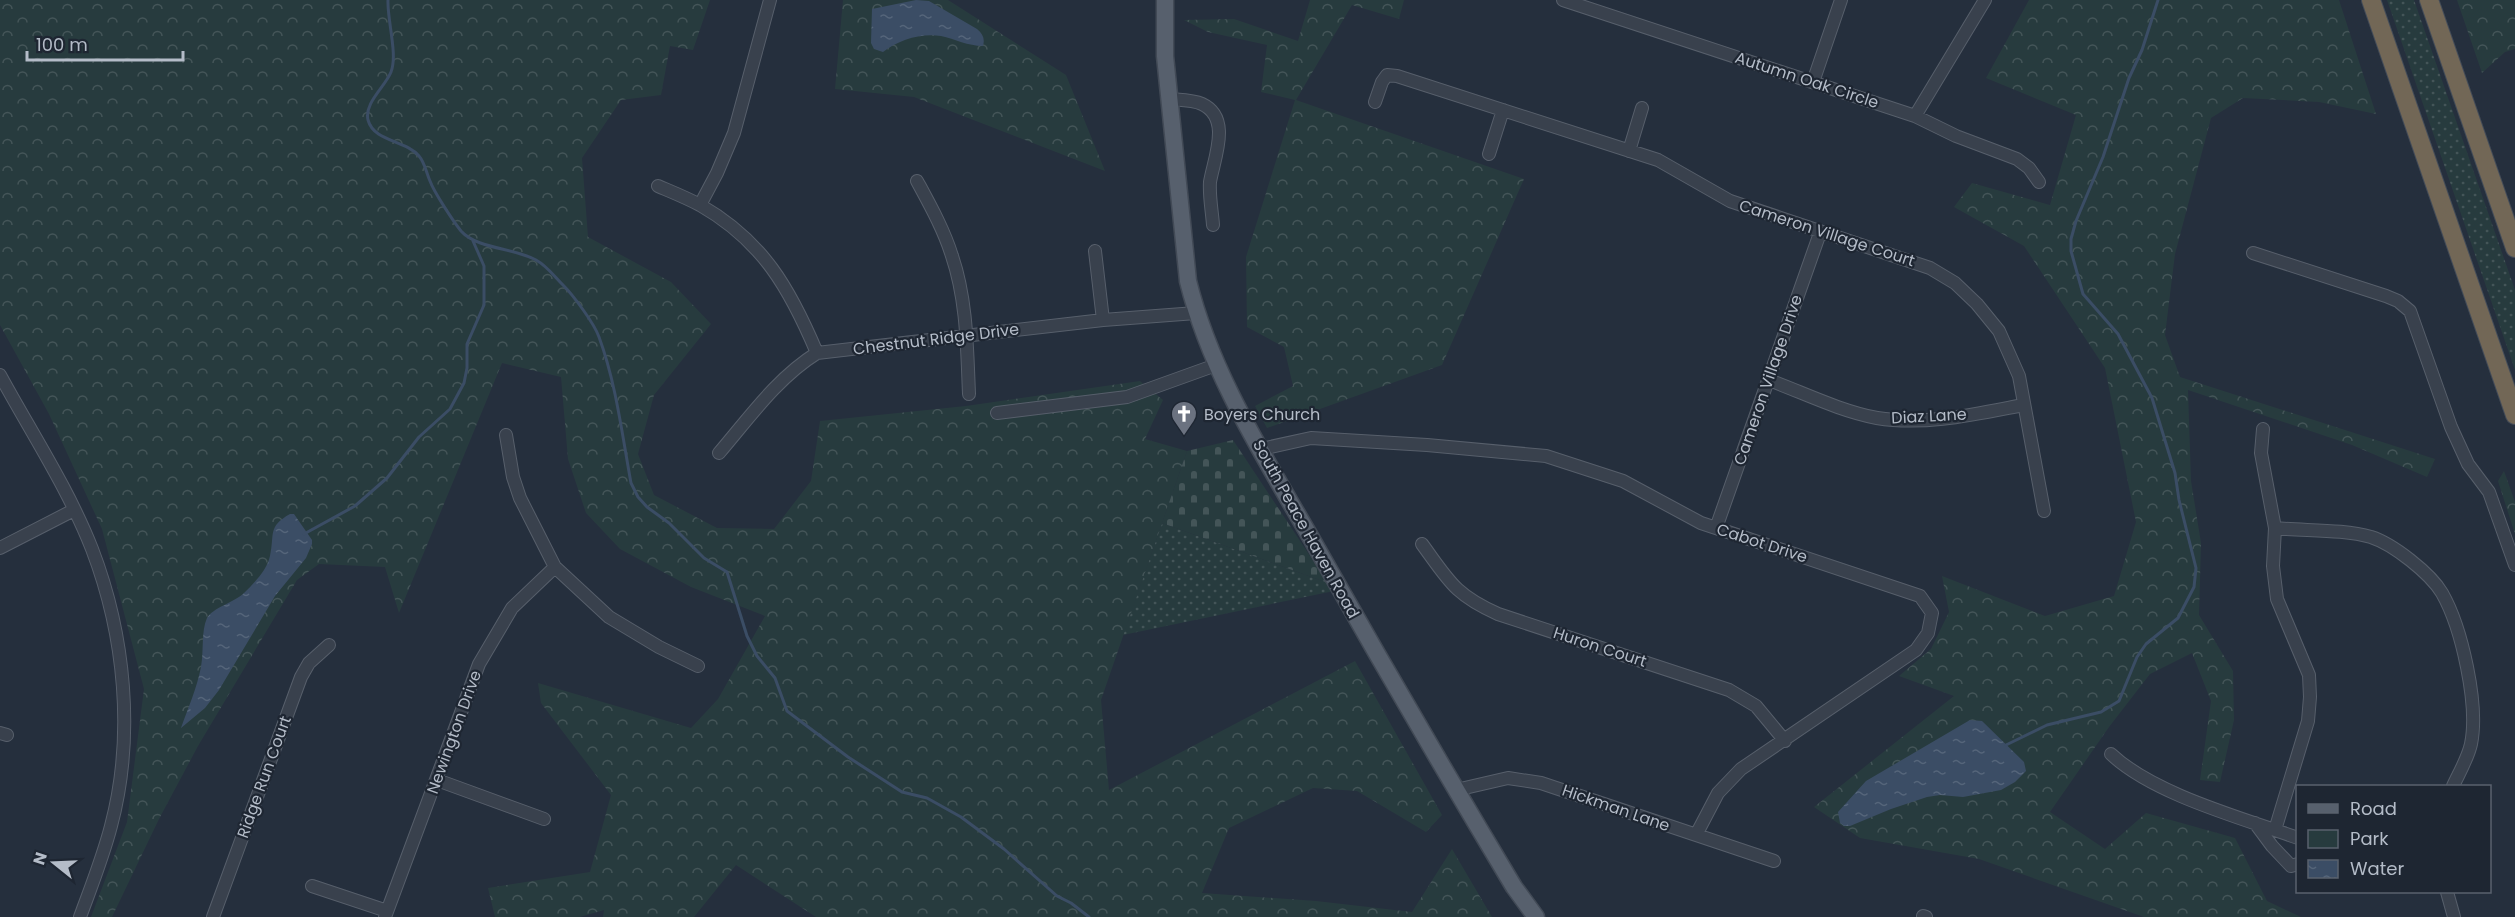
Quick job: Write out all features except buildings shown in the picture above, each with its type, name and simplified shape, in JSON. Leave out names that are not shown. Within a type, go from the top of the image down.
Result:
[{"type":"highway","points":[[2371,0],[2515,416]]},
{"type":"highway","points":[[2429,0],[2515,248]]},
{"type":"main road","name":"South Peace Haven Road","points":[[1165,0],[1165,56],[1186,271],[1196,313],[1216,365],[1261,449],[1456,790],[1514,887],[1536,917]]},
{"type":"street","points":[[700,205],[734,133],[770,0]]},
{"type":"street","name":"Autumn Oak Circle","points":[[1563,0],[1915,116],[1956,136],[2017,159],[2029,168],[2039,182]]},
{"type":"street","points":[[1813,82],[1841,0]]},
{"type":"street","points":[[1915,116],[1985,0]]},
{"type":"street","name":"Cameron Village Court","points":[[1375,102],[1387,75],[1397,76],[1658,160],[1683,172],[1730,201],[1906,258],[1930,268],[1955,283],[1977,304],[1998,331],[2019,376],[2044,511]]},
{"type":"street","points":[[1169,99],[1201,104],[1211,110],[1218,121],[1220,135],[1210,186],[1213,225]]},
{"type":"street","points":[[1629,151],[1642,108]]},
{"type":"street","points":[[1489,154],[1503,110]]},
{"type":"street","points":[[917,181],[945,234],[953,258],[960,288],[966,336],[969,394]]},
{"type":"street","points":[[658,186],[700,205],[744,238],[776,272],[797,306],[817,353],[782,381],[719,453]]},
{"type":"street","name":"Cameron Village Drive","points":[[1716,528],[1820,232]]},
{"type":"street","points":[[1095,251],[1103,320]]},
{"type":"street","points":[[2253,253],[2386,296],[2398,301],[2410,311],[2451,427],[2468,464],[2489,492],[2515,565]]},
{"type":"street","name":"Chestnut Ridge Drive","points":[[817,353],[1103,320],[1196,313]]},
{"type":"street","points":[[997,412],[1127,397],[1216,365]]},
{"type":"street","points":[[0,375],[74,510],[92,547],[111,602],[123,701],[122,763],[111,824],[80,917]]},
{"type":"street","name":"Diaz Lane","points":[[1769,380],[1851,411],[1879,418],[1914,420],[1947,418],[2023,405]]},
{"type":"street","points":[[2263,429],[2261,453],[2275,528],[2273,566],[2277,599],[2309,675],[2310,698],[2308,721],[2275,830]]},
{"type":"street","points":[[506,435],[513,477],[520,498],[555,567],[609,617],[642,638],[698,666]]},
{"type":"street","name":"Cabot Drive","points":[[1261,449],[1311,438],[1427,445],[1546,456],[1623,481],[1701,523],[1920,596],[1932,614],[1928,633],[1916,650],[1729,780],[1709,806],[1696,835]]},
{"type":"street","points":[[0,548],[74,510]]},
{"type":"street","points":[[2275,528],[2370,537],[2393,547],[2441,592],[2451,613],[2469,673],[2473,702],[2471,746],[2453,785]]},
{"type":"street","name":"Huron Court","points":[[1422,544],[1454,588],[1473,603],[1498,614],[1729,690],[1756,706],[1785,741]]},
{"type":"street","name":"Newington Drive","points":[[386,914],[479,664],[512,608],[555,567]]},
{"type":"street","name":"Ridge Run Court","points":[[213,917],[301,677],[309,663],[329,645]]},
{"type":"street","points":[[2111,754],[2126,768],[2153,784],[2296,837]]},
{"type":"street","name":"Hickman Lane","points":[[1456,790],[1508,778],[1541,783],[1774,861]]},
{"type":"street","points":[[437,780],[544,819]]},
{"type":"street","points":[[2255,823],[2291,866],[2296,865]]},
{"type":"street","points":[[312,885],[386,914]]},
{"type":"street","points":[[2448,893],[2454,917]]},
{"type":"green space","points":[[0,0],[710,0],[693,50],[670,46],[661,95],[621,100],[582,158],[588,237],[671,282],[711,324],[654,395],[638,454],[654,495],[717,528],[774,529],[811,481],[820,421],[966,406],[1140,381],[1163,400],[1145,439],[1187,451],[1101,700],[1109,790],[1355,661],[1442,815],[1426,832],[1357,791],[1313,788],[1229,828],[1202,893],[1316,901],[1412,912],[1452,849],[1492,917],[816,917],[736,865],[694,917],[603,917],[604,910],[580,917],[495,917],[488,888],[590,872],[611,795],[541,703],[538,683],[691,728],[718,699],[765,616],[691,587],[620,549],[586,513],[568,459],[561,377],[502,363],[399,613],[385,567],[319,564],[297,580],[198,746],[159,819],[112,917],[91,917],[127,822],[144,689],[102,529],[49,414],[0,325]]},
{"type":"green space","points":[[843,0],[948,0],[1066,75],[1105,171],[914,97],[835,89]]},
{"type":"green space","points":[[1310,0],[1404,0],[1399,19],[1352,5],[1296,100],[1524,179],[1442,365],[1267,428],[1255,406],[1293,386],[1284,347],[1247,327],[1246,257],[1295,100],[1261,92],[1267,45],[1208,32],[1184,20],[1234,19],[1298,41]]},
{"type":"green space","points":[[2029,0],[2339,0],[2376,114],[2319,102],[2243,98],[2211,118],[2175,254],[2165,335],[2180,377],[2435,459],[2427,477],[2352,445],[2188,390],[2191,481],[2201,543],[2199,615],[2233,671],[2234,720],[2220,782],[2200,780],[2211,701],[2192,653],[2150,674],[2109,727],[2050,812],[2105,849],[2146,813],[2235,838],[2267,901],[2301,917],[2144,917],[1979,859],[1860,838],[1814,807],[1954,696],[1899,676],[1931,649],[1949,612],[1942,576],[2045,616],[2114,596],[2136,522],[2105,368],[2024,246],[1954,207],[1972,183],[2050,205],[2076,115],[1986,78]]},
{"type":"green space","points":[[2387,0],[2414,0],[2515,290],[2515,370]]},
{"type":"green space","points":[[2457,0],[2515,0],[2515,49],[2505,52],[2482,73]]},
{"type":"green space","points":[[1233,440],[1328,583],[1162,523],[1187,451]]},
{"type":"green space","points":[[2504,471],[2515,502],[2515,534],[2498,481]]},
{"type":"green space","points":[[1162,523],[1328,583],[1334,591],[1123,635]]},
{"type":"water","points":[[916,0],[929,1],[977,29],[983,37],[983,46],[941,36],[925,36],[903,41],[883,52],[874,49],[871,43],[872,9]]},
{"type":"water","points":[[290,514],[294,514],[312,540],[306,558],[275,596],[219,690],[205,708],[181,728],[199,675],[207,618],[214,611],[240,596],[260,576],[268,561],[275,527]]},
{"type":"water","points":[[1970,720],[1982,721],[2024,762],[2026,771],[2015,782],[2001,790],[1963,797],[1940,795],[1927,797],[1850,826],[1840,823],[1838,812],[1866,781]]},
{"type":"waterway","points":[[388,0],[393,65],[388,78],[369,107],[368,120],[371,127],[383,137],[406,147],[419,156],[435,192],[461,231],[468,237],[486,245],[518,253],[540,262],[583,310],[596,331],[605,354],[618,409],[631,483],[638,497],[647,507],[669,523],[704,558],[727,572],[747,636],[757,656],[775,678],[787,711],[848,757],[902,792],[927,798],[961,817],[1004,849],[1057,896],[1071,903],[1089,917]]},
{"type":"waterway","points":[[2006,745],[2047,725],[2101,712],[2119,701],[2137,657],[2146,644],[2178,618],[2194,587],[2196,568],[2179,500],[2175,473],[2152,398],[2118,334],[2083,294],[2071,251],[2071,239],[2076,221],[2103,157],[2158,0]]},
{"type":"waterway","points":[[304,534],[355,506],[387,478],[419,437],[450,409],[464,383],[467,368],[467,344],[484,305],[484,266],[473,241]]},
{"type":"place","name":"Boyers Church","points":[[1184,437]]}]
